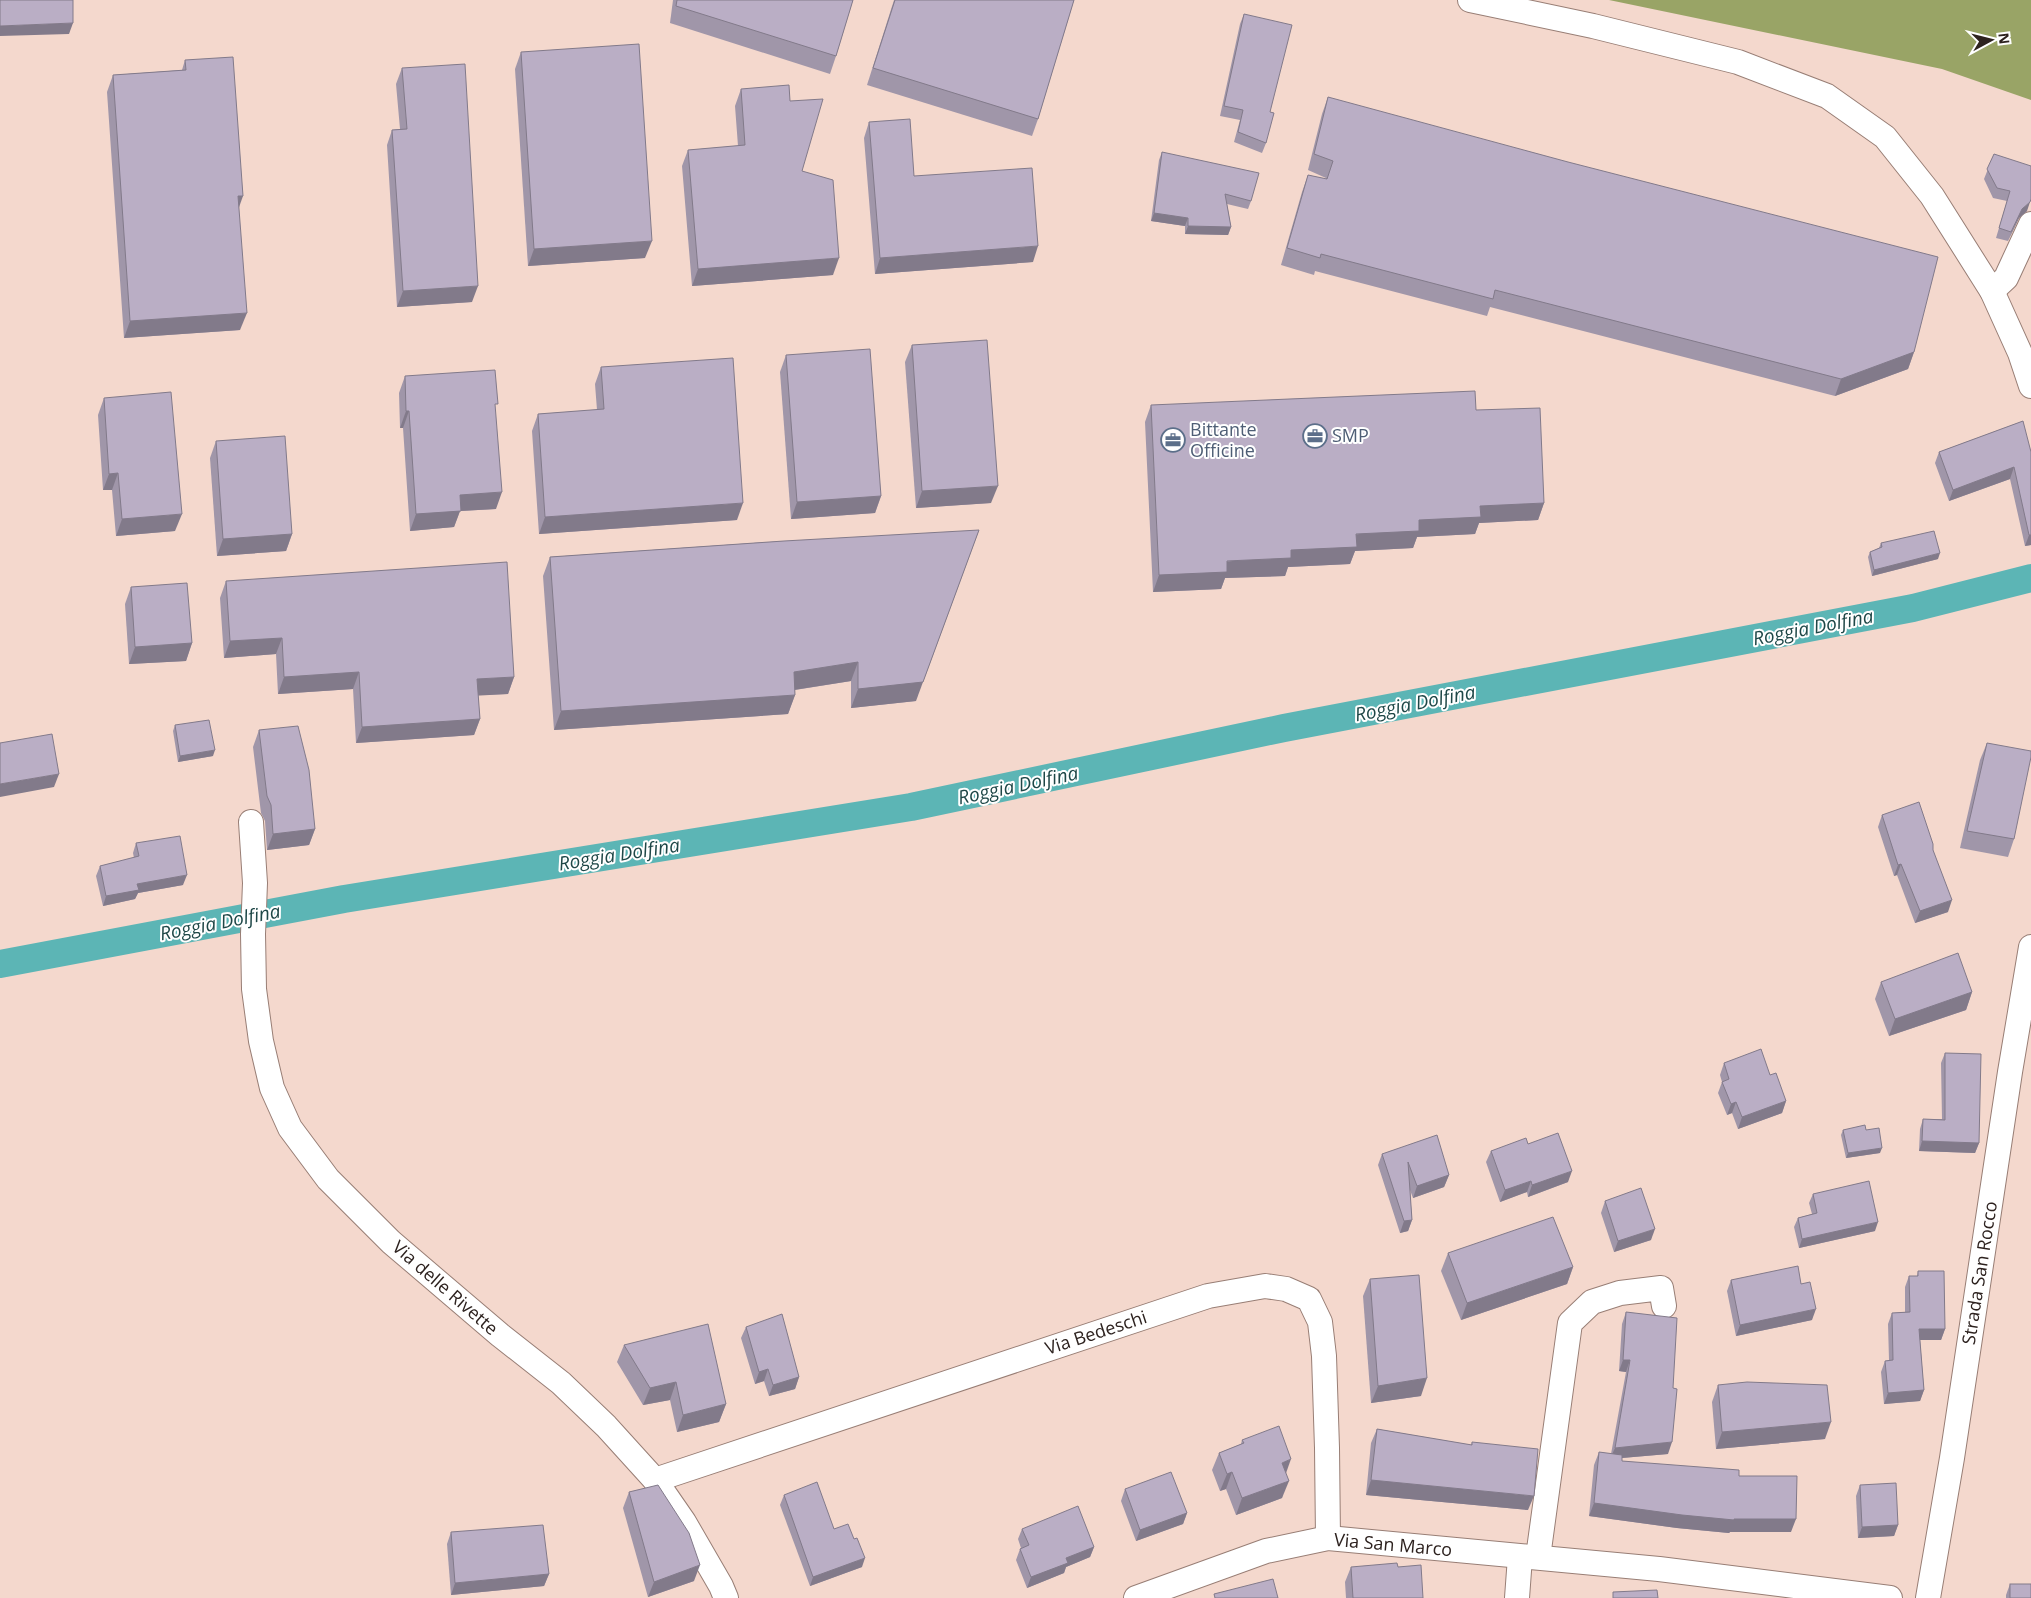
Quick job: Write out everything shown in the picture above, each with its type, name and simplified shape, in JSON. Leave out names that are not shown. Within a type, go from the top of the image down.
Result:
[{"type":"street","points":[[1470,0],[1593,26],[1738,62],[1827,96],[1885,137],[1932,196],[1992,291],[2020,353],[2031,386]]},
{"type":"street","points":[[1992,291],[2006,278],[2031,224]]},
{"type":"street","name":"Via delle Rivette","points":[[251,822],[255,883],[253,934],[254,989],[261,1042],[272,1088],[290,1128],[328,1179],[391,1242],[500,1335],[561,1383],[606,1426],[655,1480],[684,1522],[726,1598]]},
{"type":"street","name":"Strada San Rocco","points":[[1928,1598],[1952,1458],[2010,1072],[2031,948]]},
{"type":"street","name":"Via Bedeschi","points":[[655,1480],[1208,1296],[1265,1286],[1286,1289],[1309,1300],[1320,1322],[1324,1356],[1328,1538]]},
{"type":"street","points":[[1517,1598],[1529,1557],[1570,1323],[1592,1302],[1620,1293],[1661,1288],[1664,1306]]},
{"type":"street","name":"Via San Marco","points":[[1136,1598],[1266,1551],[1328,1538],[1659,1569],[1890,1598]]},
{"type":"green space","points":[[1609,0],[2031,0],[2031,100],[1942,69]]},
{"type":"building","points":[[0,0],[73,0],[73,23],[0,26]]},
{"type":"building","points":[[677,0],[853,0],[836,56],[676,6]]},
{"type":"building","points":[[895,0],[1074,0],[1038,119],[873,68]]},
{"type":"building","points":[[1244,14],[1292,25],[1270,112],[1274,113],[1266,143],[1238,132],[1243,110],[1224,106]]},
{"type":"building","points":[[639,44],[652,241],[534,249],[521,52]]},
{"type":"building","points":[[233,57],[243,196],[238,196],[247,313],[130,321],[113,75],[186,70],[185,60]]},
{"type":"building","points":[[465,64],[478,286],[403,291],[392,130],[407,129],[402,68]]},
{"type":"building","points":[[789,85],[790,101],[823,99],[802,171],[833,180],[839,258],[698,269],[688,150],[745,145],[741,89]]},
{"type":"building","points":[[1328,97],[1568,162],[1938,257],[1914,352],[1841,379],[1495,290],[1493,299],[1321,254],[1320,258],[1287,248],[1308,175],[1327,179],[1333,161],[1314,154]]},
{"type":"building","points":[[910,119],[914,176],[1032,168],[1038,246],[880,258],[869,122]]},
{"type":"building","points":[[1162,152],[1259,173],[1251,201],[1225,194],[1231,227],[1188,226],[1188,218],[1154,213]]},
{"type":"building","points":[[1994,154],[2031,166],[2031,199],[2022,209],[2011,232],[1999,228],[2010,191],[1997,188],[1987,169]]},
{"type":"building","points":[[987,340],[998,486],[922,491],[912,345]]},
{"type":"building","points":[[870,349],[881,496],[797,502],[786,355]]},
{"type":"building","points":[[733,358],[743,503],[545,517],[538,414],[604,409],[601,367]]},
{"type":"building","points":[[495,370],[498,404],[495,404],[502,492],[460,495],[461,511],[416,514],[409,411],[406,411],[405,376]]},
{"type":"building","points":[[1475,391],[1476,410],[1540,408],[1544,503],[1480,506],[1481,517],[1419,520],[1419,531],[1356,534],[1357,547],[1291,550],[1291,558],[1227,561],[1227,572],[1159,575],[1151,405]]},
{"type":"building","points":[[171,392],[182,514],[122,519],[118,473],[109,474],[104,398]]},
{"type":"building","points":[[2023,421],[2031,452],[2031,535],[2029,535],[2014,467],[1953,490],[1939,452]]},
{"type":"building","points":[[285,436],[292,534],[223,539],[216,441]]},
{"type":"building","points":[[979,530],[923,682],[858,689],[858,662],[794,672],[795,695],[561,711],[550,557]]},
{"type":"building","points":[[1934,531],[1940,553],[1874,570],[1870,552],[1882,547],[1881,543]]},
{"type":"building","points":[[507,562],[514,677],[477,679],[480,719],[362,727],[359,672],[284,677],[282,638],[230,641],[226,581]]},
{"type":"building","points":[[187,583],[192,643],[135,647],[131,587]]},
{"type":"building","points":[[209,720],[215,750],[180,756],[175,725]]},
{"type":"building","points":[[298,726],[309,770],[315,829],[273,834],[271,805],[267,796],[259,730]]},
{"type":"building","points":[[52,734],[59,774],[0,784],[0,743]]},
{"type":"building","points":[[1987,743],[2031,751],[2014,839],[1967,831]]},
{"type":"building","points":[[1919,802],[1933,844],[1933,850],[1952,900],[1920,911],[1901,864],[1898,865],[1882,815]]},
{"type":"building","points":[[180,836],[187,875],[137,884],[139,890],[106,896],[100,866],[139,856],[136,843]]},
{"type":"building","points":[[1958,953],[1972,992],[1895,1019],[1881,982]]},
{"type":"building","points":[[1761,1049],[1770,1075],[1776,1073],[1786,1101],[1742,1117],[1736,1102],[1731,1104],[1722,1082],[1729,1079],[1724,1063]]},
{"type":"building","points":[[1945,1053],[1981,1054],[1979,1143],[1922,1141],[1923,1119],[1945,1120]]},
{"type":"building","points":[[1865,1125],[1866,1130],[1879,1128],[1882,1148],[1848,1153],[1843,1130]]},
{"type":"building","points":[[1558,1133],[1572,1171],[1532,1185],[1531,1181],[1505,1190],[1491,1151],[1526,1138],[1528,1144]]},
{"type":"building","points":[[1437,1135],[1449,1175],[1417,1186],[1408,1162],[1412,1220],[1404,1221],[1382,1154]]},
{"type":"building","points":[[1869,1181],[1878,1222],[1802,1239],[1798,1218],[1817,1213],[1813,1194]]},
{"type":"building","points":[[1641,1188],[1655,1229],[1618,1241],[1605,1201]]},
{"type":"building","points":[[1553,1217],[1573,1267],[1467,1303],[1448,1253]]},
{"type":"building","points":[[1798,1266],[1801,1284],[1810,1282],[1816,1309],[1740,1325],[1731,1280]]},
{"type":"building","points":[[1918,1271],[1944,1271],[1945,1329],[1919,1329],[1924,1390],[1888,1393],[1885,1361],[1893,1360],[1892,1313],[1910,1312],[1909,1276],[1918,1276]]},
{"type":"building","points":[[1419,1275],[1427,1378],[1378,1386],[1370,1279]]},
{"type":"building","points":[[1626,1312],[1677,1318],[1673,1388],[1677,1389],[1672,1442],[1615,1448],[1630,1360],[1623,1360]]},
{"type":"building","points":[[782,1314],[799,1377],[773,1385],[768,1369],[759,1372],[746,1327]]},
{"type":"building","points":[[708,1324],[726,1404],[683,1415],[676,1382],[650,1388],[624,1345]]},
{"type":"building","points":[[1747,1382],[1827,1385],[1831,1422],[1722,1432],[1718,1385]]},
{"type":"building","points":[[1279,1426],[1291,1459],[1282,1463],[1289,1481],[1242,1498],[1232,1472],[1227,1474],[1219,1453],[1244,1443],[1242,1440]]},
{"type":"building","points":[[1377,1429],[1472,1445],[1472,1442],[1538,1449],[1534,1496],[1371,1480]]},
{"type":"building","points":[[1599,1452],[1622,1455],[1622,1461],[1739,1470],[1739,1476],[1797,1476],[1796,1519],[1734,1520],[1594,1503]]},
{"type":"building","points":[[1171,1472],[1187,1513],[1140,1530],[1125,1489]]},
{"type":"building","points":[[817,1482],[834,1529],[848,1524],[854,1539],[857,1538],[865,1558],[813,1577],[784,1495]]},
{"type":"building","points":[[1896,1483],[1898,1525],[1862,1527],[1860,1485]]},
{"type":"building","points":[[658,1485],[689,1533],[700,1565],[654,1582],[629,1492]]},
{"type":"building","points":[[1078,1506],[1094,1547],[1066,1558],[1068,1563],[1031,1577],[1020,1549],[1029,1545],[1022,1529]]},
{"type":"building","points":[[543,1525],[549,1574],[455,1583],[451,1532]]},
{"type":"building","points":[[1397,1563],[1398,1567],[1421,1565],[1423,1598],[1353,1598],[1351,1567]]},
{"type":"building","points":[[1273,1579],[1278,1598],[1215,1598],[1214,1594]]},
{"type":"building","points":[[2010,1584],[2031,1584],[2031,1598],[2010,1598]]},
{"type":"building","points":[[1657,1590],[1658,1598],[1613,1598],[1613,1592]]},
{"type":"waterway","name":"Roggia Dolfina","points":[[0,964],[344,899],[911,807],[1284,728],[1913,608],[2031,578]]},
{"type":"place","name":"SMP","points":[[1315,436]]},
{"type":"place","name":"Bittante Officine","points":[[1173,440]]}]
